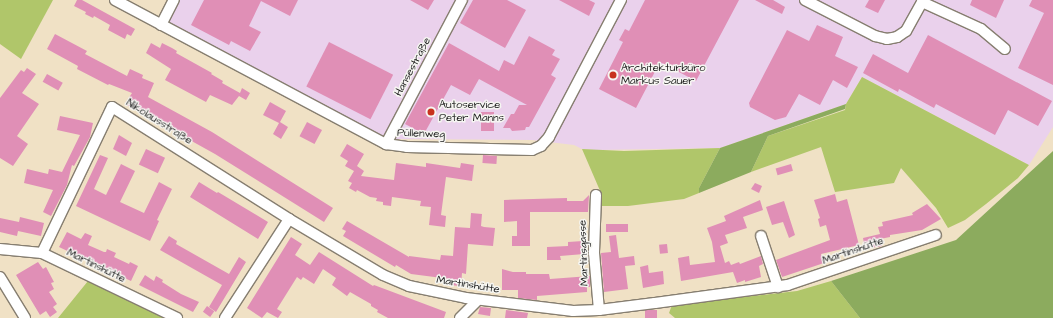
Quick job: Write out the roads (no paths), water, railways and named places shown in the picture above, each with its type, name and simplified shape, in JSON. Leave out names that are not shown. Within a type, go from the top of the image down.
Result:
[{"type":"street","name":"Püllenweg","points":[[115,0],[386,144],[407,147],[528,150],[538,148],[545,142],[553,130],[621,0]]},
{"type":"street","points":[[161,25],[174,0]]},
{"type":"street","name":"Hansestraße","points":[[386,144],[462,0]]},
{"type":"street","points":[[806,0],[875,36],[887,39],[897,38],[906,31],[923,1],[981,30],[1005,49]]},
{"type":"street","name":"Nikolausstraße","points":[[42,253],[112,107],[289,219]]},
{"type":"street","name":"Martinsgasse","points":[[596,195],[594,253],[599,310]]},
{"type":"street","points":[[225,318],[289,219]]},
{"type":"street","name":"Martinshütte","points":[[289,219],[396,282],[424,290],[478,300],[549,309],[599,310],[778,287],[798,282],[936,235]]},
{"type":"street","points":[[760,236],[778,287]]},
{"type":"street","name":"Martinshütte","points":[[0,248],[42,253],[177,318]]},
{"type":"street","points":[[0,278],[25,318]]},
{"type":"street","points":[[460,318],[478,300]]},
{"type":"place","name":"Architekturbüro Markus Sauer","points":[[613,75]]},
{"type":"place","name":"Autoservice Peter Manns","points":[[431,112]]}]
